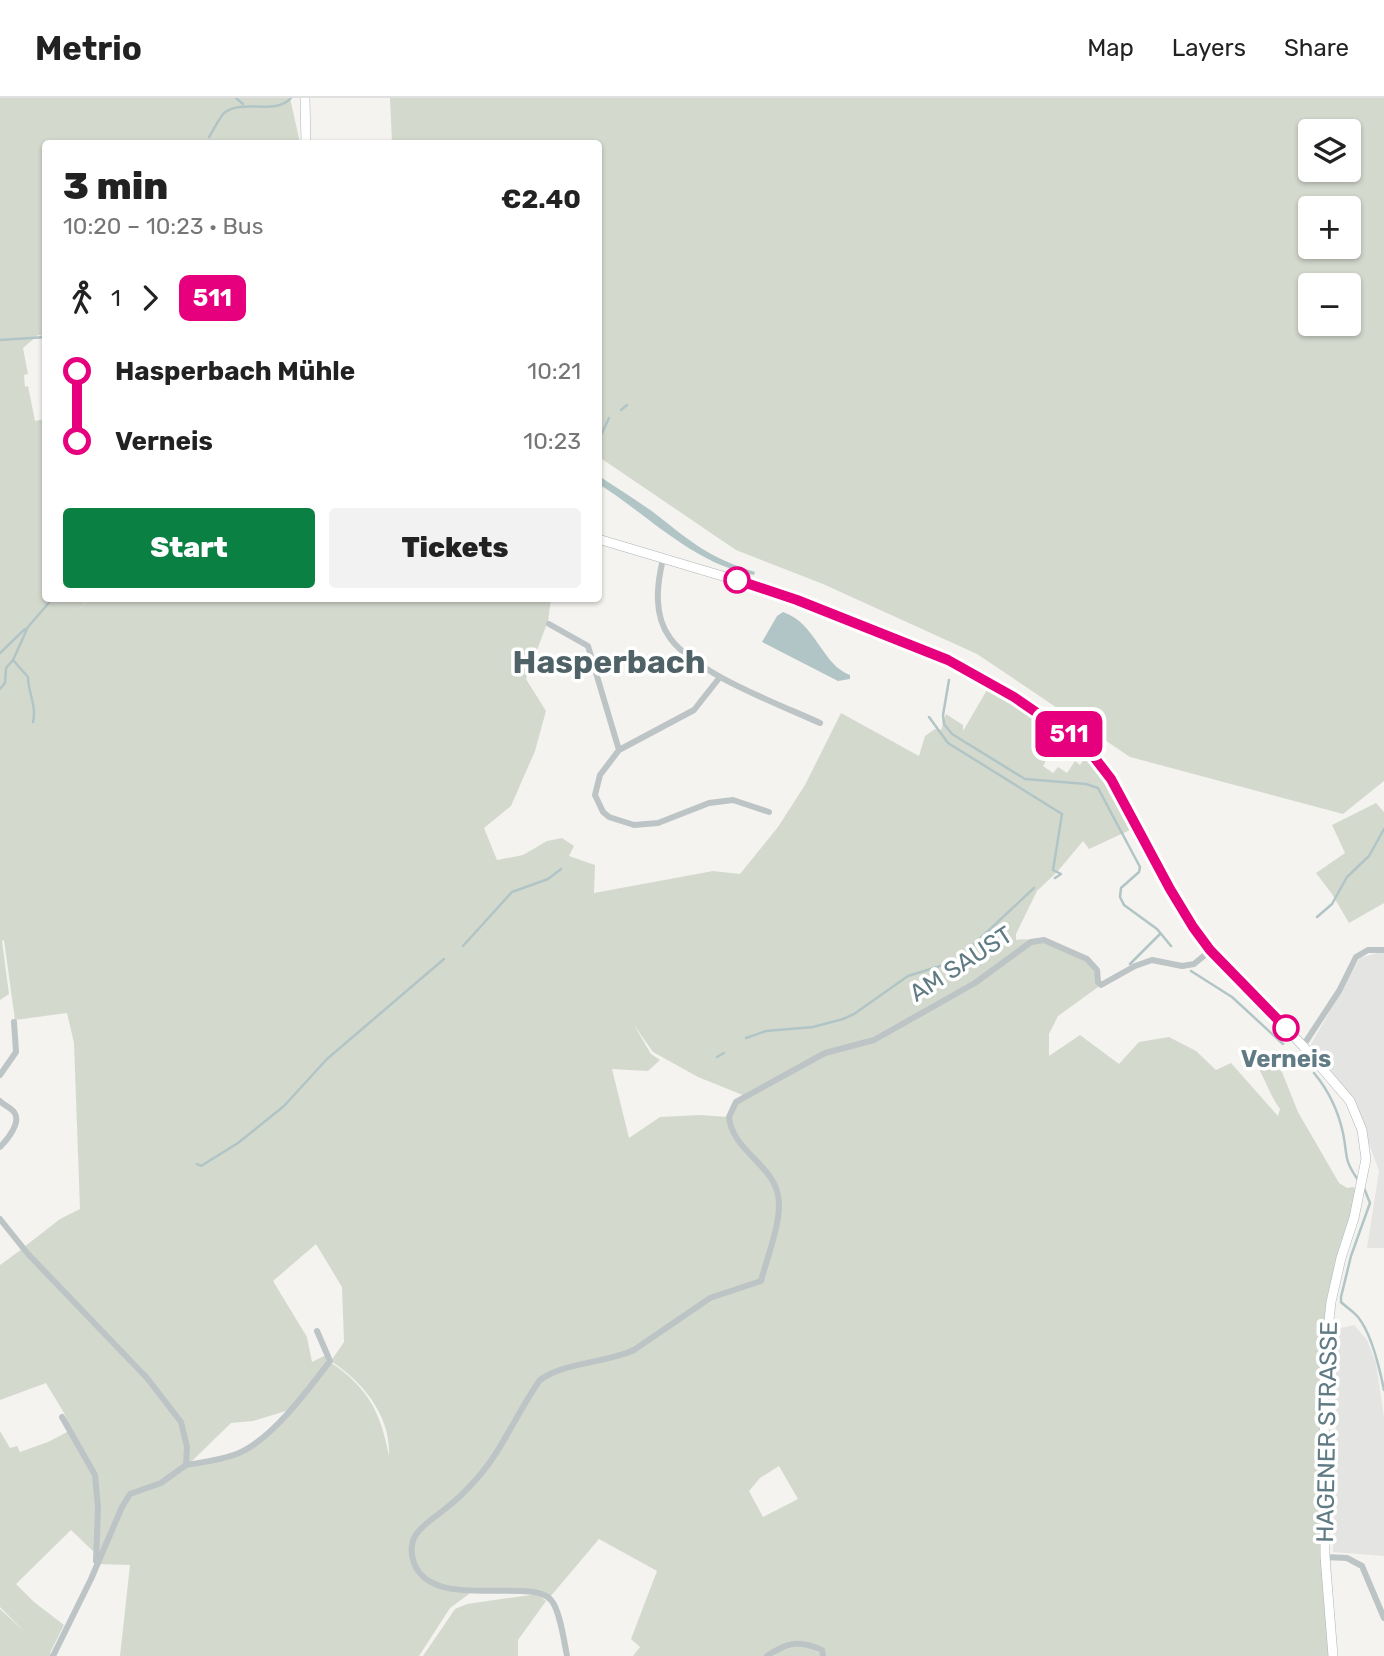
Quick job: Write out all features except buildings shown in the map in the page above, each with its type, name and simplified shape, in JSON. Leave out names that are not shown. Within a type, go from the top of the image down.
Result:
[{"type":"main road","points":[[305,98],[306,140]]},
{"type":"main road","name":"HAGENER STRASSE","points":[[602,540],[756,586],[922,649],[984,679],[1068,734],[1103,767],[1180,906],[1210,950],[1303,1046],[1350,1101],[1366,1147],[1364,1172],[1326,1326],[1324,1366],[1325,1557],[1333,1656]]},
{"type":"street","points":[[663,559],[657,586],[660,612],[669,637],[697,663],[720,677],[820,723]]},
{"type":"street","points":[[549,624],[588,646],[619,750]]},
{"type":"street","points":[[720,677],[694,710],[619,750],[600,775],[595,795],[603,812],[619,821],[634,825],[658,823],[709,803],[733,800],[769,812]]},
{"type":"street","name":"AM SAUST","points":[[567,1656],[556,1607],[550,1597],[534,1591],[460,1590],[431,1583],[415,1566],[411,1550],[412,1540],[421,1527],[449,1506],[487,1468],[536,1385],[544,1377],[623,1355],[710,1298],[761,1281],[779,1212],[778,1194],[772,1179],[733,1133],[729,1117],[736,1102],[825,1053],[874,1040],[975,983],[1031,942],[1044,940],[1087,959],[1097,970],[1098,982],[1101,985],[1152,960],[1182,966],[1194,964],[1210,950]]},
{"type":"street","points":[[1303,1046],[1335,997],[1356,957],[1367,950],[1384,950]]},
{"type":"street","points":[[0,1075],[16,1052],[15,1022]]},
{"type":"street","points":[[0,1101],[15,1113],[17,1118],[6,1141],[0,1147]]},
{"type":"street","points":[[0,1219],[28,1254],[148,1378],[181,1422],[187,1447],[186,1465]]},
{"type":"street","points":[[53,1656],[130,1494],[161,1483],[186,1465],[215,1461],[253,1446],[280,1421],[330,1361],[317,1331]]},
{"type":"street","points":[[62,1417],[95,1475],[98,1508],[97,1563]]},
{"type":"street","points":[[1325,1557],[1347,1558],[1362,1566],[1384,1618]]},
{"type":"street","points":[[768,1656],[780,1648],[803,1642],[822,1650],[823,1656]]},
{"type":"shaded area","points":[[0,98],[290,98],[299,140],[42,140],[42,336],[38,335],[23,348],[28,374],[24,375],[25,387],[28,386],[35,421],[42,420],[42,602],[87,602],[78,610],[87,602],[551,602],[548,621],[526,679],[546,711],[535,751],[511,806],[484,828],[497,860],[523,855],[547,841],[562,838],[574,846],[569,856],[595,865],[594,893],[713,871],[740,874],[778,827],[805,785],[841,713],[919,756],[925,736],[935,729],[941,730],[946,714],[963,725],[963,731],[987,690],[1021,710],[1074,749],[1058,741],[1043,766],[1053,773],[1058,767],[1067,773],[1075,761],[1080,765],[1085,758],[1103,781],[1130,830],[1089,849],[1083,841],[1037,891],[1016,934],[1016,940],[1045,942],[1088,960],[1096,967],[1101,985],[1058,1016],[1049,1034],[1049,1056],[1080,1035],[1119,1064],[1139,1042],[1169,1037],[1196,1051],[1216,1070],[1231,1063],[1278,1116],[1280,1109],[1260,1071],[1263,1064],[1272,1064],[1282,1072],[1298,1112],[1339,1183],[1347,1188],[1353,1187],[1360,1193],[1330,1302],[1323,1366],[1325,1557],[1334,1656],[773,1656],[780,1651],[804,1644],[820,1653],[822,1650],[815,1646],[801,1643],[787,1645],[766,1656],[633,1656],[640,1647],[631,1639],[657,1571],[599,1539],[550,1597],[533,1590],[460,1589],[432,1582],[420,1572],[413,1557],[412,1546],[422,1528],[449,1507],[488,1469],[522,1408],[486,1468],[448,1505],[420,1527],[411,1540],[414,1566],[425,1579],[444,1588],[473,1591],[450,1608],[419,1656],[120,1656],[130,1565],[97,1564],[123,1508],[132,1495],[162,1483],[186,1466],[231,1458],[255,1446],[282,1421],[330,1362],[354,1381],[371,1402],[382,1427],[389,1456],[388,1441],[385,1427],[373,1401],[354,1379],[331,1361],[344,1342],[342,1287],[316,1244],[273,1281],[307,1337],[312,1362],[326,1355],[328,1362],[289,1410],[253,1421],[231,1423],[188,1462],[189,1448],[182,1421],[148,1378],[24,1247],[60,1219],[80,1209],[74,1043],[67,1013],[15,1020],[4,940],[9,994],[0,1000]],"holes":[[[949,996],[875,1041],[826,1054],[737,1103],[730,1123],[728,1117],[660,1117],[629,1138],[612,1069],[648,1071],[660,1060],[651,1054],[634,1025],[653,1052],[698,1077],[745,1096],[825,1052],[874,1040]],[[779,1466],[798,1499],[763,1517],[749,1491],[760,1478]]]},
{"type":"shaded area","points":[[390,98],[1384,98],[1384,781],[1343,814],[1130,757],[977,654],[823,584],[736,550],[602,459],[602,140],[392,140]]},
{"type":"shaded area","points":[[602,478],[701,548],[725,561],[755,572],[754,575],[712,561],[692,550],[602,486]]},
{"type":"shaded area","points":[[783,612],[803,625],[832,662],[850,675],[850,679],[838,681],[762,642],[777,616]]},
{"type":"shaded area","points":[[1376,803],[1384,812],[1384,903],[1349,923],[1316,873],[1345,853],[1332,825]]},
{"type":"shaded area","points":[[1384,951],[1384,1248],[1367,1248],[1379,1171],[1351,1100],[1310,1046],[1360,958]]},
{"type":"shaded area","points":[[22,1249],[145,1379],[180,1422],[184,1435],[184,1464],[160,1482],[130,1493],[97,1561],[98,1488],[64,1413],[46,1383],[0,1400],[0,1265]]},
{"type":"shaded area","points":[[1354,1325],[1367,1340],[1376,1363],[1384,1417],[1384,1556],[1333,1552],[1336,1417],[1333,1330]]},
{"type":"shaded area","points":[[0,1431],[10,1448],[17,1446],[20,1452],[69,1431],[94,1475],[95,1553],[71,1530],[16,1584],[64,1625],[50,1653],[53,1656],[0,1656],[0,1609],[26,1633],[0,1607]]},
{"type":"shaded area","points":[[537,1594],[546,1601],[518,1640],[518,1656],[423,1656],[455,1609],[467,1604]]},
{"type":"waterway","points":[[236,98],[243,104]]},
{"type":"waterway","points":[[209,137],[224,113],[232,109],[276,106],[291,98]]},
{"type":"waterway","points":[[0,340],[42,337]]},
{"type":"waterway","points":[[621,410],[627,405]]},
{"type":"waterway","points":[[602,433],[609,418]]},
{"type":"waterway","points":[[0,689],[5,683],[6,668],[13,660],[28,627],[50,602]]},
{"type":"waterway","points":[[0,653],[25,629]]},
{"type":"waterway","points":[[13,660],[28,677],[34,710],[33,722]]},
{"type":"waterway","points":[[949,680],[943,715],[944,724],[952,734],[1025,779],[1086,784],[1098,788],[1140,867],[1139,872],[1121,888],[1120,897],[1124,905],[1157,929],[1171,946]]},
{"type":"waterway","points":[[929,717],[948,743],[1062,814],[1053,870],[1061,874],[1055,878]]},
{"type":"waterway","points":[[1317,917],[1332,904],[1347,877],[1369,856],[1384,829]]},
{"type":"waterway","points":[[463,946],[512,892],[548,879],[561,869]]},
{"type":"waterway","points":[[746,1038],[766,1031],[813,1027],[843,1019],[908,976],[956,961],[1034,888]]},
{"type":"waterway","points":[[1130,964],[1160,934]]},
{"type":"waterway","points":[[197,1164],[201,1166],[238,1143],[284,1106],[327,1059],[444,959]]},
{"type":"waterway","points":[[1191,971],[1232,997],[1283,1044]]},
{"type":"waterway","points":[[717,1057],[724,1053]]},
{"type":"waterway","points":[[1314,1073],[1336,1109],[1348,1162],[1358,1180]]},
{"type":"waterway","points":[[1364,1188],[1370,1203],[1351,1256],[1341,1302],[1358,1317],[1367,1332],[1384,1390]]},
{"type":"bus line","name":"511","points":[[737,580],[797,600],[948,660],[1014,697],[1078,741],[1111,779],[1193,927],[1210,950],[1286,1028]]},
{"type":"place","name":"Verneis","points":[[1286,1028]]},
{"type":"district","name":"Hasperbach","points":[[609,662]]}]
